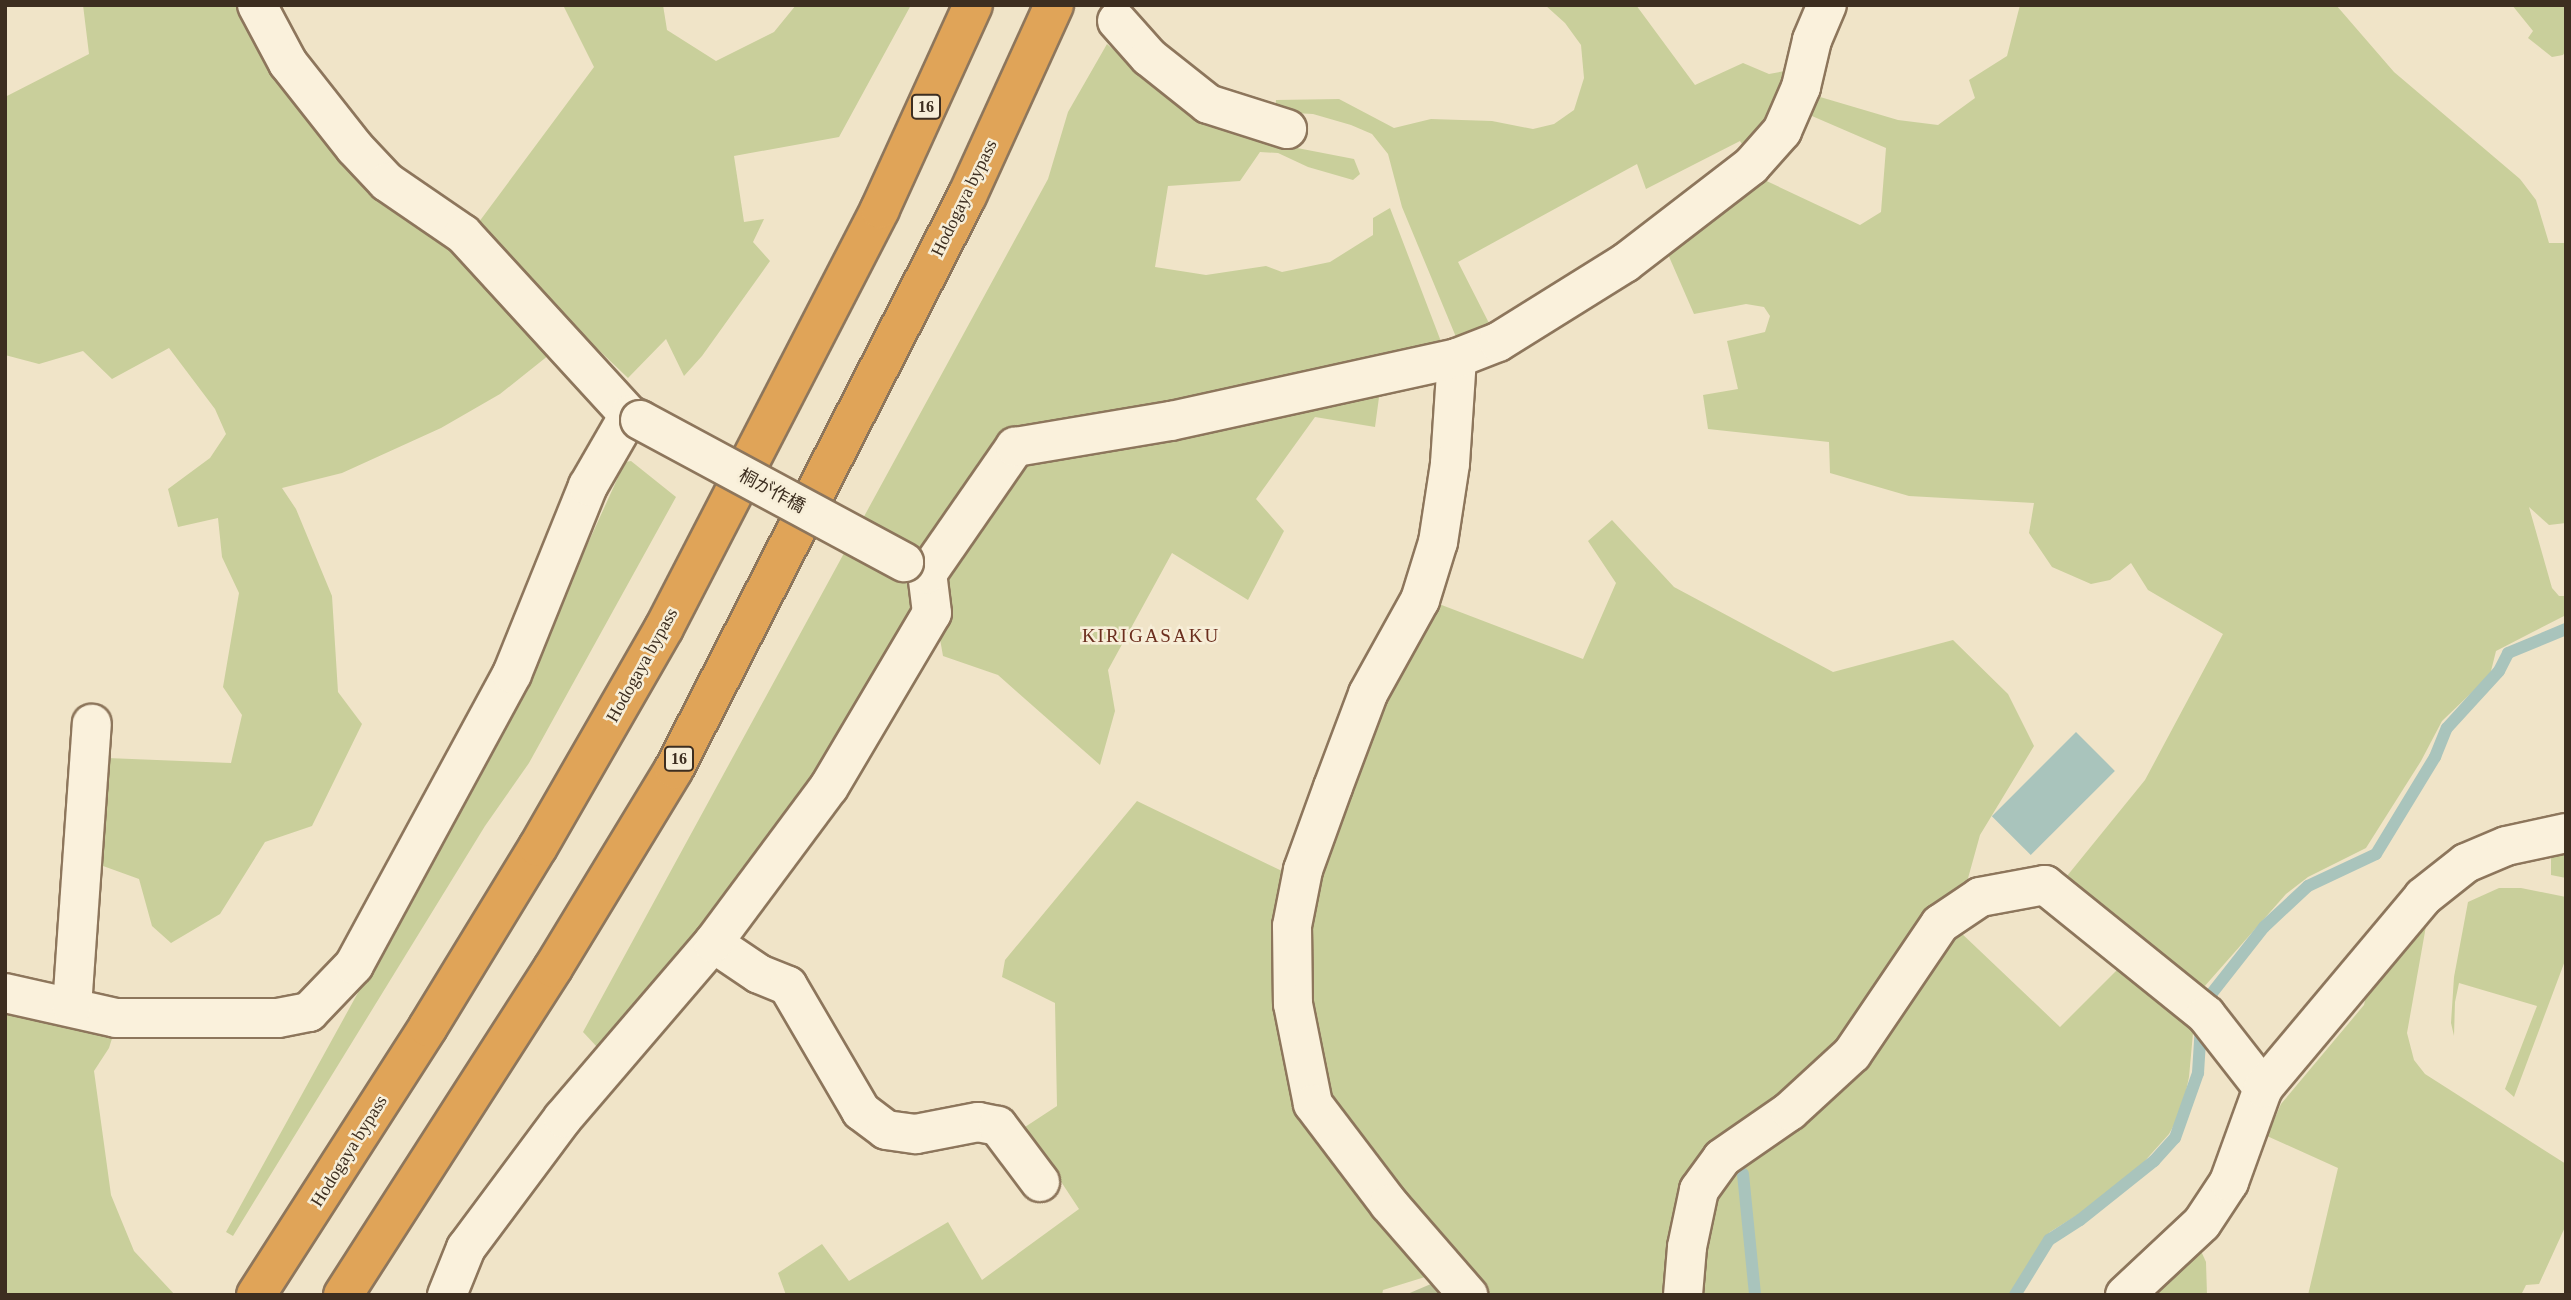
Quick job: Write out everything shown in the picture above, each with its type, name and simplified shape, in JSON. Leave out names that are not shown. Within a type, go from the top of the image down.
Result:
[{"type":"highway","name":"Hodogaya bypass","points":[[256,1295],[504,903],[664,628],[880,209],[973,5]]},
{"type":"highway","name":"Hodogaya bypass","points":[[343,1295],[553,968],[674,769],[967,196],[1054,5]]},
{"type":"street","name":"桐が作橋","points":[[257,5],[288,63],[355,148],[387,182],[463,234],[635,418],[915,568]]},
{"type":"street","points":[[447,1295],[466,1248],[563,1118],[713,943],[829,788],[932,613],[915,568],[1015,447],[1171,421],[1457,358],[1498,342],[1625,263],[1751,166],[1782,131],[1801,86],[1812,40],[1827,5]]},
{"type":"street","points":[[1117,21],[1149,57],[1208,104],[1287,129]]},
{"type":"street","points":[[1457,358],[1450,464],[1438,542],[1420,600],[1368,694],[1303,870],[1292,926],[1293,1004],[1314,1104],[1389,1203],[1468,1295]]},
{"type":"street","points":[[5,993],[116,1018],[278,1018],[309,1012],[354,965],[512,674],[588,486],[635,418]]},
{"type":"street","points":[[72,1007],[92,724]]},
{"type":"street","points":[[2126,1295],[2209,1213],[2229,1182],[2263,1088],[2423,897],[2466,863],[2506,846],[2566,833]]},
{"type":"street","points":[[1683,1295],[1687,1247],[1699,1190],[1722,1158],[1790,1111],[1852,1054],[1940,924],[1980,897],[2045,885],[2206,1014],[2263,1088]]},
{"type":"street","points":[[713,943],[759,974],[788,986],[862,1111],[886,1130],[916,1134],[978,1122],[998,1126],[1040,1182]]},
{"type":"green space","points":[[83,5],[250,5],[554,351],[500,394],[441,428],[342,473],[282,488],[296,509],[332,596],[338,692],[362,724],[312,826],[265,842],[220,914],[171,943],[152,926],[139,879],[92,862],[107,758],[231,763],[242,715],[223,687],[239,593],[222,557],[218,518],[178,527],[168,489],[210,458],[226,434],[215,409],[169,348],[112,379],[83,351],[39,364],[5,355],[5,97],[89,54]]},
{"type":"green space","points":[[563,5],[663,5],[667,30],[716,61],[774,32],[796,5],[911,5],[839,137],[734,156],[744,222],[764,219],[753,242],[770,261],[702,356],[684,376],[666,339],[628,378],[473,230],[594,67]]},
{"type":"green space","points":[[1545,5],[1636,5],[1695,85],[1743,63],[1769,74],[1795,69],[1748,153],[1740,141],[1646,189],[1637,164],[1458,262],[1493,331],[1461,349],[1402,207],[1388,154],[1372,134],[1351,125],[1313,114],[1275,112],[1276,100],[1339,99],[1394,128],[1431,119],[1492,121],[1533,129],[1554,124],[1574,110],[1584,78],[1581,45],[1565,23]]},
{"type":"green space","points":[[2020,5],[2336,5],[2394,72],[2520,179],[2536,200],[2549,243],[2566,243],[2566,523],[2549,525],[2529,507],[2552,588],[2559,596],[2566,596],[2566,615],[2496,651],[2490,675],[2442,721],[2421,761],[2366,848],[2308,877],[2286,894],[2196,996],[2071,892],[2067,876],[2145,780],[2223,634],[2148,590],[2131,563],[2110,580],[2091,584],[2052,567],[2029,533],[2034,503],[1909,496],[1830,473],[1829,442],[1708,429],[1703,395],[1738,389],[1727,341],[1765,332],[1770,316],[1764,307],[1746,304],[1694,314],[1667,252],[1758,177],[1860,225],[1881,212],[1886,148],[1805,113],[1810,94],[1898,120],[1938,125],[1975,98],[1969,80],[2007,56]]},
{"type":"green space","points":[[2512,5],[2566,5],[2566,50],[2563,55],[2552,57],[2528,38],[2533,31]]},
{"type":"green space","points":[[1107,44],[1178,106],[1245,138],[1354,159],[1360,174],[1353,180],[1308,167],[1278,153],[1260,152],[1240,181],[1168,186],[1155,267],[1206,275],[1266,266],[1282,272],[1330,262],[1373,235],[1373,218],[1390,208],[1445,352],[1380,390],[1375,427],[1315,417],[1256,499],[1284,531],[1248,600],[1172,553],[1108,670],[1115,711],[1100,765],[998,675],[943,656],[926,560],[909,596],[915,622],[821,783],[710,928],[598,1048],[583,1032],[1048,179],[1068,112]]},
{"type":"green space","points":[[631,461],[676,497],[529,763],[485,826],[233,1236],[226,1232],[526,688],[553,620],[625,462]]},
{"type":"green space","points":[[1612,520],[1674,587],[1833,672],[1953,640],[2008,694],[2034,746],[1980,835],[1962,900],[1958,930],[2060,1027],[2124,963],[2194,1022],[2189,1077],[2182,1110],[2169,1134],[2134,1173],[2090,1207],[2050,1232],[2009,1295],[1476,1295],[1449,1264],[1425,1277],[1383,1290],[1382,1295],[786,1295],[778,1273],[822,1244],[849,1281],[948,1222],[982,1280],[1079,1209],[1025,1127],[1057,1106],[1055,1003],[1002,977],[1005,960],[1137,801],[1282,871],[1382,627],[1409,603],[1439,604],[1583,659],[1616,583],[1588,541]]},
{"type":"green space","points":[[2566,852],[2566,878],[2551,875],[2551,856]]},
{"type":"green space","points":[[2499,888],[2521,888],[2566,897],[2566,958],[2514,1097],[2505,1089],[2537,1006],[2459,983],[2455,1002],[2454,1036],[2451,1023],[2454,977],[2468,902]]},
{"type":"green space","points":[[2426,926],[2407,1033],[2414,1060],[2425,1074],[2566,1164],[2566,1225],[2539,1284],[2526,1285],[2521,1295],[2308,1295],[2338,1168],[2267,1136],[2281,1104],[2364,1005],[2367,991]]},
{"type":"green space","points":[[5,1002],[115,1029],[109,1048],[94,1071],[111,1195],[134,1251],[175,1295],[5,1295]]},
{"type":"green space","points":[[2190,1245],[2201,1251],[2206,1262],[2207,1295],[2140,1295]]},
{"type":"green space","points":[[1445,1278],[1458,1295],[1405,1295]]},
{"type":"water","points":[[2076,732],[2115,771],[2031,855],[1992,816]]},
{"type":"waterway","points":[[2201,1007],[2264,927],[2308,886],[2376,854],[2435,757],[2447,728],[2499,671],[2508,653],[2566,629]]},
{"type":"waterway","points":[[2015,1295],[2049,1240],[2080,1220],[2154,1161],[2175,1138],[2198,1073],[2201,1025]]},
{"type":"waterway","points":[[1743,1174],[1755,1295]]},
{"type":"district","name":"KIRIGASAKU","points":[[1151,636]]}]
